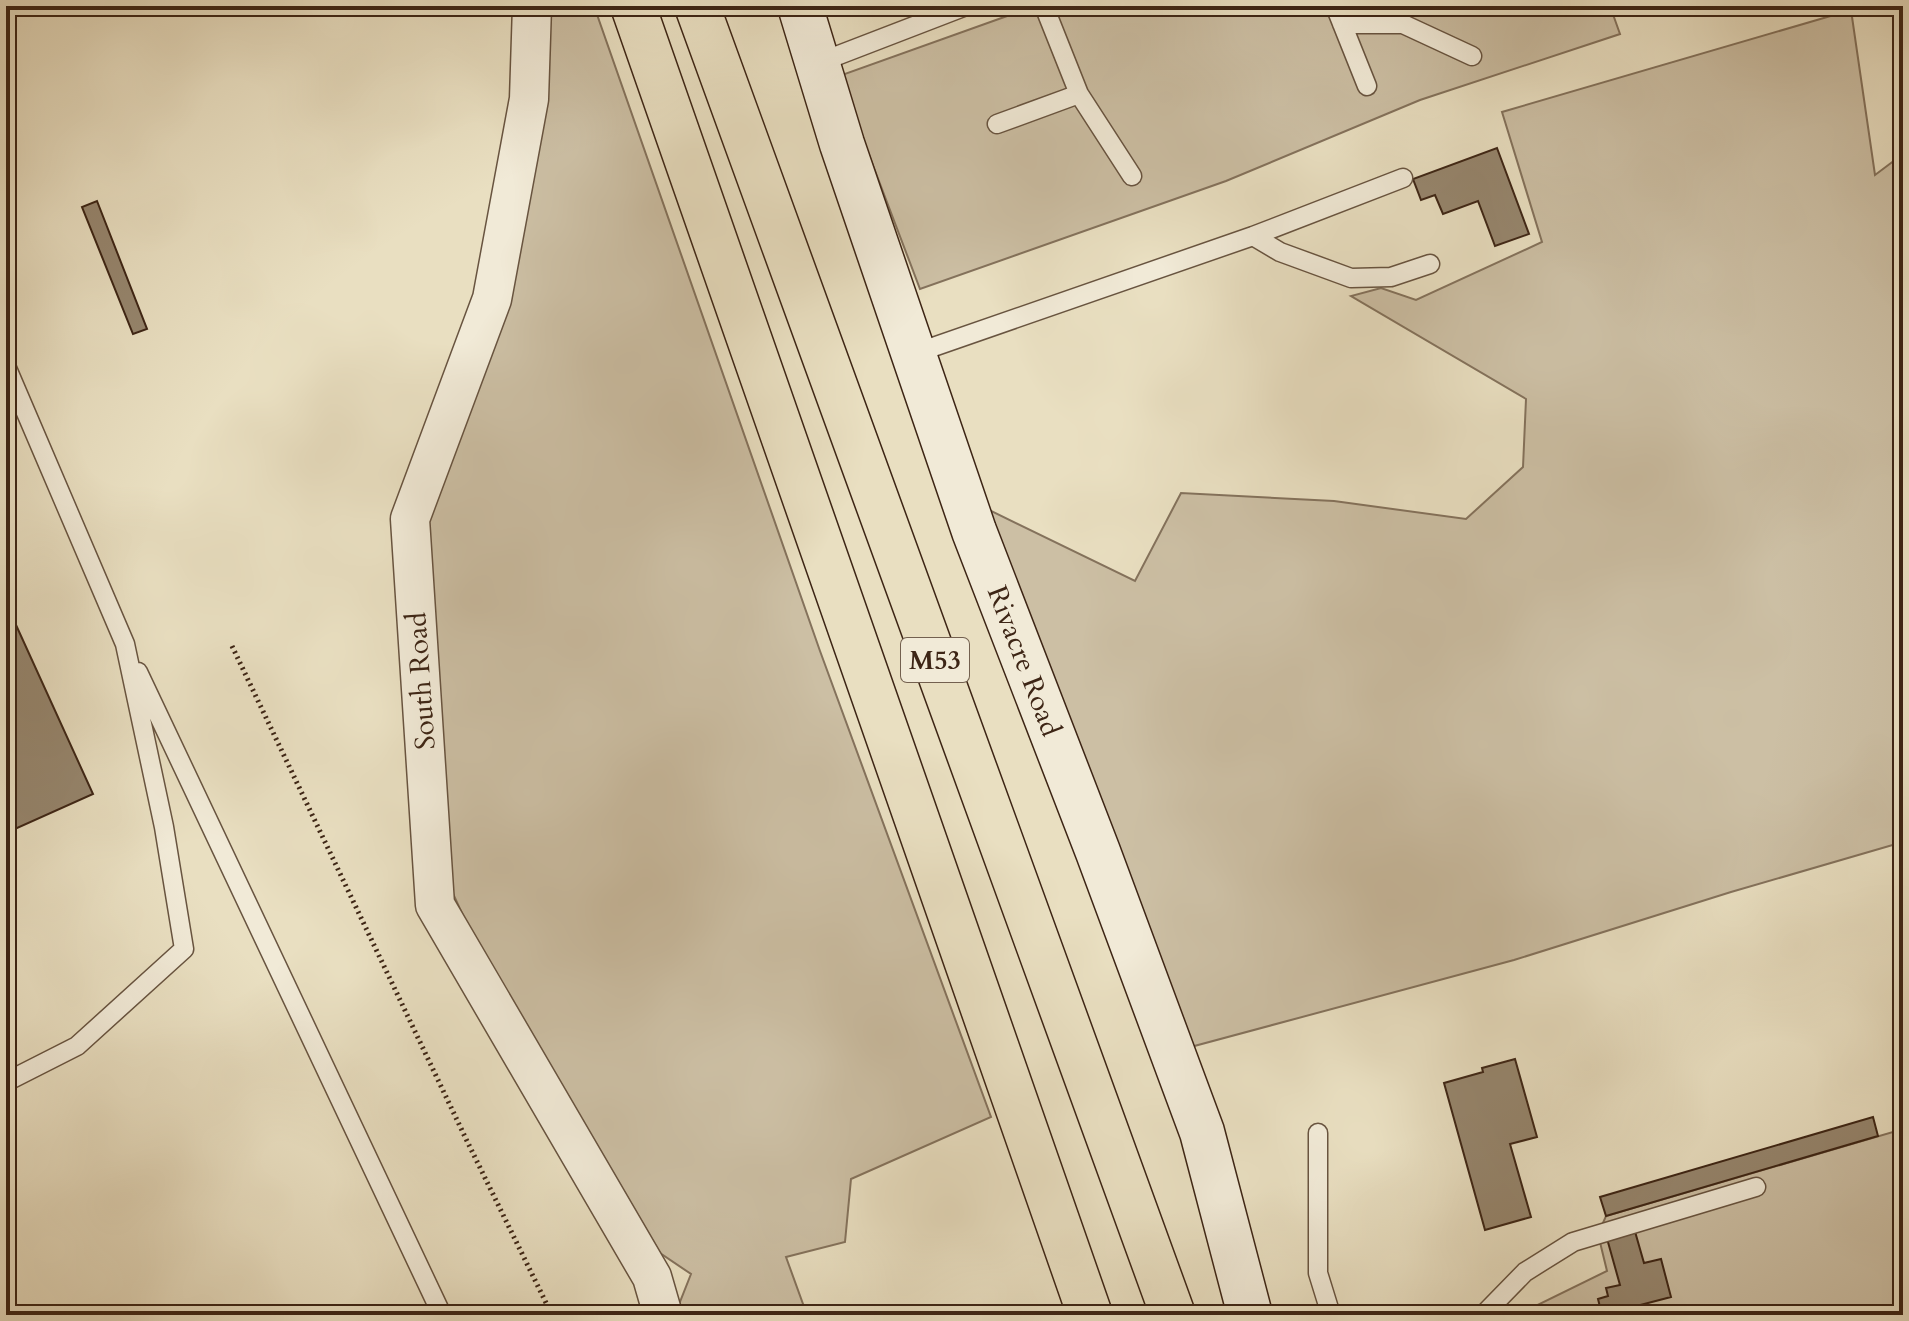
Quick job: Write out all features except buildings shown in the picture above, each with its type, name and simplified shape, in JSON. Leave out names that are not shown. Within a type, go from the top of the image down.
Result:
[{"type":"highway","name":"M53","points":[[633,6],[1090,1315]]},
{"type":"highway","name":"M53","points":[[697,6],[1173,1315]]},
{"type":"main road","name":"Rivacre Road","points":[[800,6],[842,144],[974,531],[1202,1132],[1250,1315]]},
{"type":"street","name":"South Road","points":[[532,6],[529,99],[492,299],[410,519],[435,905],[652,1277],[663,1315]]},
{"type":"lane","points":[[818,63],[966,6]]},
{"type":"lane","points":[[1044,6],[1079,94],[1132,176]]},
{"type":"lane","points":[[1335,6],[1367,86]]},
{"type":"lane","points":[[1342,24],[1403,24],[1472,56]]},
{"type":"lane","points":[[997,124],[1079,94]]},
{"type":"lane","points":[[913,354],[1253,236],[1403,178]]},
{"type":"lane","points":[[1253,236],[1280,252],[1351,278],[1391,277],[1430,264]]},
{"type":"lane","points":[[6,366],[125,644],[442,1315]]},
{"type":"lane","points":[[6,1082],[77,1046],[184,949],[164,827],[125,644]]},
{"type":"lane","points":[[1318,1133],[1318,1273],[1331,1315]]},
{"type":"lane","points":[[1483,1315],[1525,1272],[1573,1242],[1756,1187]]},
{"type":"path","points":[[232,646],[552,1315]]},
{"type":"shaded area","points":[[532,6],[594,6],[820,651],[991,1117],[851,1179],[845,1242],[786,1257],[807,1315],[679,1315],[678,1307],[691,1274],[660,1253],[465,920],[440,865],[410,519],[492,299]]},
{"type":"shaded area","points":[[1035,6],[1610,6],[1620,34],[1420,100],[1226,181],[920,289],[839,76]]},
{"type":"shaded area","points":[[1851,10],[1875,175],[1903,154],[1903,842],[1514,960],[1172,1052],[981,506],[1135,581],[1181,493],[1334,501],[1466,519],[1523,467],[1526,399],[1351,296],[1381,288],[1416,300],[1542,242],[1502,112]]},
{"type":"shaded area","points":[[1903,1129],[1903,1315],[1517,1315],[1607,1271],[1598,1234],[1606,1216]]}]
